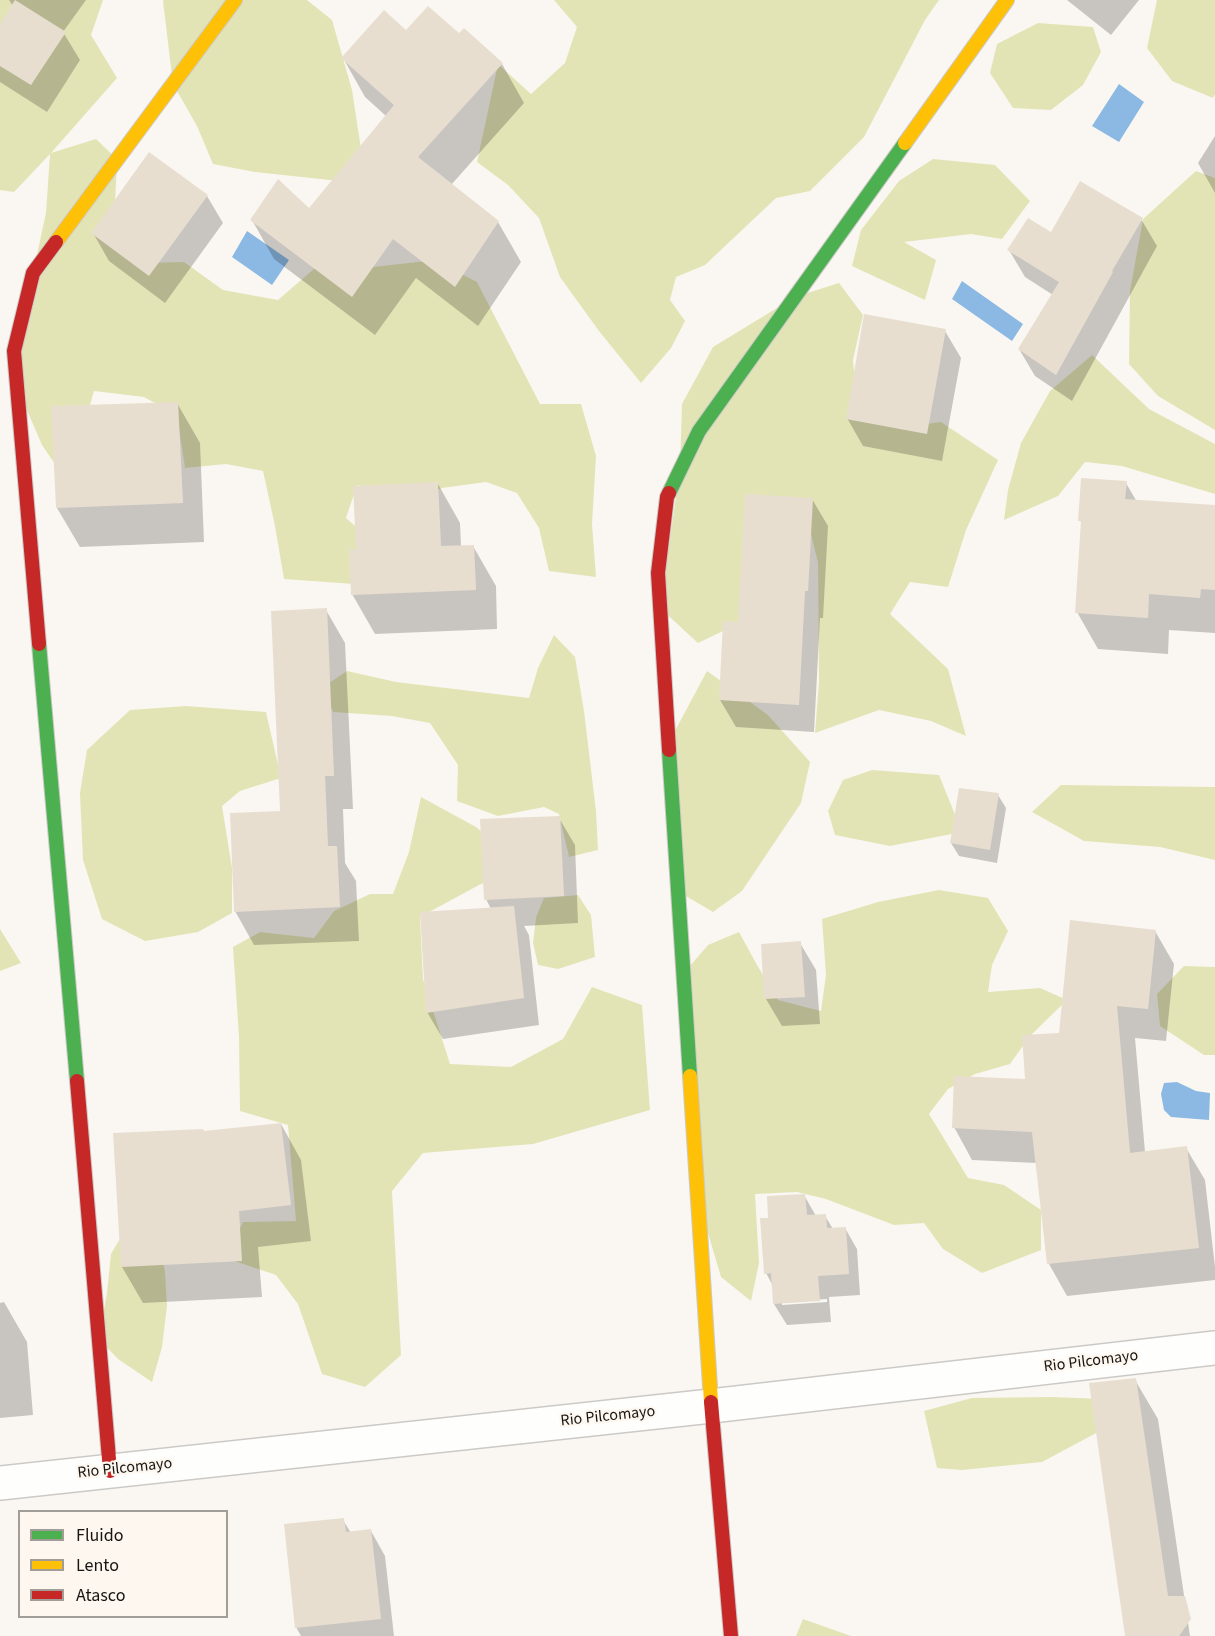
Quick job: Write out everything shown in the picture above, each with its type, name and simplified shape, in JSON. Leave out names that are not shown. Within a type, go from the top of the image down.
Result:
[{"type":"street","points":[[110,1471],[14,351],[33,273],[236,0]]},
{"type":"street","points":[[731,1636],[711,1406],[658,573],[667,497],[699,431],[1007,0]]},
{"type":"street","name":"Rio Pilcomayo","points":[[0,1483],[711,1406],[1215,1348]]},
{"type":"green space","points":[[0,0],[103,0],[91,35],[117,78],[51,153],[96,139],[117,159],[114,227],[136,263],[184,262],[223,290],[278,300],[315,268],[373,267],[435,260],[477,282],[540,404],[581,404],[596,456],[592,524],[596,577],[549,571],[539,528],[517,493],[486,482],[442,488],[410,502],[357,485],[346,518],[370,539],[354,584],[284,579],[263,471],[226,464],[185,468],[177,415],[144,397],[94,391],[68,483],[42,445],[17,387],[33,273],[46,213],[50,154],[14,192],[0,190]]},
{"type":"green space","points":[[164,0],[307,0],[332,20],[352,90],[363,162],[339,181],[255,172],[213,164],[197,126],[173,84]]},
{"type":"green space","points":[[554,0],[939,0],[925,20],[864,137],[810,191],[776,198],[705,265],[676,277],[670,300],[685,321],[671,348],[641,383],[560,277],[539,218],[508,185],[477,162],[498,64],[531,94],[565,63],[577,27]]},
{"type":"green space","points":[[1157,0],[1215,0],[1215,94],[1213,98],[1172,81],[1147,48]]},
{"type":"green space","points":[[1038,23],[1093,27],[1101,52],[1083,85],[1051,110],[1013,108],[990,73],[997,44]]},
{"type":"green space","points":[[933,159],[995,165],[1030,201],[1002,239],[971,234],[904,242],[936,260],[925,300],[852,266],[861,230],[899,181]]},
{"type":"green space","points":[[1196,171],[1215,178],[1215,430],[1158,396],[1129,364],[1130,291],[1143,219]]},
{"type":"green space","points":[[839,283],[863,315],[853,360],[856,393],[904,427],[941,422],[998,460],[966,530],[948,587],[910,582],[890,614],[948,669],[966,736],[931,721],[879,710],[815,733],[819,682],[818,563],[805,509],[748,619],[698,643],[660,608],[680,469],[682,404],[713,347],[795,297]]},
{"type":"green space","points":[[1092,355],[1149,409],[1215,444],[1215,494],[1122,466],[1085,462],[1058,496],[1004,520],[1008,490],[1021,443],[1050,391]]},
{"type":"green space","points":[[554,635],[575,657],[596,811],[598,850],[569,857],[559,814],[544,807],[498,816],[457,801],[458,765],[430,723],[392,716],[333,712],[323,687],[347,671],[396,682],[529,698],[538,668]]},
{"type":"green space","points":[[707,671],[768,715],[810,762],[801,803],[742,891],[713,912],[679,892],[669,742]]},
{"type":"green space","points":[[186,706],[266,712],[281,778],[240,791],[222,806],[232,868],[232,913],[198,932],[145,941],[102,919],[83,860],[80,793],[87,750],[130,710]]},
{"type":"green space","points":[[872,770],[939,775],[962,832],[890,846],[835,835],[828,811],[843,780]]},
{"type":"green space","points":[[1061,785],[1215,787],[1215,860],[1160,847],[1084,841],[1032,812]]},
{"type":"green space","points":[[421,797],[476,827],[522,867],[479,885],[420,917],[423,979],[450,1064],[511,1067],[563,1039],[592,987],[642,1005],[650,1110],[533,1144],[423,1153],[392,1191],[401,1355],[365,1387],[322,1374],[298,1304],[276,1275],[225,1258],[243,1222],[296,1221],[288,1125],[240,1111],[239,1037],[233,947],[260,932],[314,938],[334,911],[370,894],[393,894],[409,852]]},
{"type":"green space","points":[[939,890],[988,898],[1008,931],[992,965],[988,992],[1040,988],[1067,1000],[1030,1036],[1010,1064],[975,1074],[948,1089],[929,1114],[968,1178],[1004,1185],[1041,1210],[1041,1250],[982,1273],[943,1249],[924,1223],[894,1225],[826,1199],[797,1192],[755,1194],[759,1263],[751,1301],[721,1277],[698,1199],[683,974],[708,945],[739,932],[778,1000],[821,1011],[826,975],[822,919],[878,902]]},
{"type":"green space","points":[[578,895],[591,915],[595,957],[558,969],[538,965],[533,943],[536,917],[544,898]]},
{"type":"green space","points":[[0,929],[21,963],[0,971]]},
{"type":"green space","points":[[1184,966],[1215,967],[1215,1055],[1204,1055],[1160,1026],[1157,994]]},
{"type":"green space","points":[[125,1230],[158,1241],[165,1271],[167,1306],[162,1347],[152,1382],[118,1359],[99,1339],[111,1254]]},
{"type":"green space","points":[[972,1398],[1104,1399],[1100,1431],[1042,1462],[962,1470],[937,1468],[924,1411]]},
{"type":"green space","points":[[803,1619],[851,1636],[796,1636]]},
{"type":"water","points":[[1119,84],[1144,102],[1119,142],[1092,126]]},
{"type":"water","points":[[247,231],[289,260],[272,285],[232,257]]},
{"type":"water","points":[[962,281],[1023,324],[1012,341],[952,299]]},
{"type":"water","points":[[1177,1082],[1196,1091],[1210,1093],[1209,1120],[1171,1117],[1164,1110],[1161,1094],[1164,1083]]},
{"type":"building","points":[[15,0],[66,32],[31,85],[0,66],[0,24]]},
{"type":"building","points":[[428,6],[459,33],[464,28],[503,63],[418,157],[499,221],[455,287],[393,239],[352,297],[250,220],[278,179],[309,208],[394,105],[341,58],[384,10],[406,30]]},
{"type":"building","points":[[149,152],[208,195],[149,276],[91,233]]},
{"type":"building","points":[[1080,181],[1143,218],[1056,375],[1018,349],[1059,282],[1007,250],[1028,218],[1051,232]]},
{"type":"building","points":[[864,314],[946,329],[927,434],[846,419]]},
{"type":"building","points":[[178,402],[183,503],[56,508],[51,406]]},
{"type":"building","points":[[1081,478],[1127,481],[1125,499],[1215,505],[1215,590],[1201,589],[1200,598],[1149,594],[1148,618],[1075,613],[1081,521],[1078,521]]},
{"type":"building","points":[[438,482],[441,546],[474,545],[476,590],[351,595],[349,549],[356,549],[353,486]]},
{"type":"building","points":[[745,494],[813,498],[799,705],[719,700],[723,621],[738,622]]},
{"type":"building","points":[[327,608],[334,776],[325,776],[328,846],[337,846],[340,907],[234,912],[230,813],[280,811],[271,611]]},
{"type":"building","points":[[959,788],[999,793],[990,850],[950,843]]},
{"type":"building","points":[[560,816],[564,896],[484,900],[480,819]]},
{"type":"building","points":[[514,906],[524,998],[426,1013],[420,912]]},
{"type":"building","points":[[1070,920],[1156,930],[1148,1009],[1117,1006],[1130,1153],[1187,1146],[1199,1248],[1047,1264],[1032,1132],[952,1128],[954,1076],[1025,1079],[1022,1035],[1059,1033]]},
{"type":"building","points":[[801,941],[805,997],[764,999],[761,944]]},
{"type":"building","points":[[281,1123],[291,1205],[239,1211],[242,1261],[121,1267],[113,1133],[203,1129],[204,1131]]},
{"type":"building","points":[[805,1194],[807,1215],[826,1214],[827,1228],[846,1227],[849,1274],[818,1276],[820,1301],[773,1304],[771,1273],[764,1274],[760,1218],[768,1218],[767,1196]]},
{"type":"building","points":[[1136,1378],[1168,1596],[1185,1596],[1191,1619],[1179,1636],[1125,1636],[1089,1383]]},
{"type":"building","points":[[344,1518],[346,1532],[371,1529],[381,1619],[295,1628],[284,1524]]},
{"type":"traffic: fast","points":[[669,493],[699,431],[905,143]]},
{"type":"traffic: fast","points":[[39,644],[77,1081]]},
{"type":"traffic: fast","points":[[669,750],[690,1076]]},
{"type":"traffic: slow","points":[[56,242],[235,0]]},
{"type":"traffic: slow","points":[[905,143],[1007,0]]},
{"type":"traffic: slow","points":[[690,1076],[711,1402]]},
{"type":"traffic: jam","points":[[39,644],[14,351],[33,273],[56,242]]},
{"type":"traffic: jam","points":[[669,493],[658,573],[669,750]]},
{"type":"traffic: jam","points":[[77,1081],[110,1471]]},
{"type":"traffic: jam","points":[[711,1402],[731,1636]]}]
